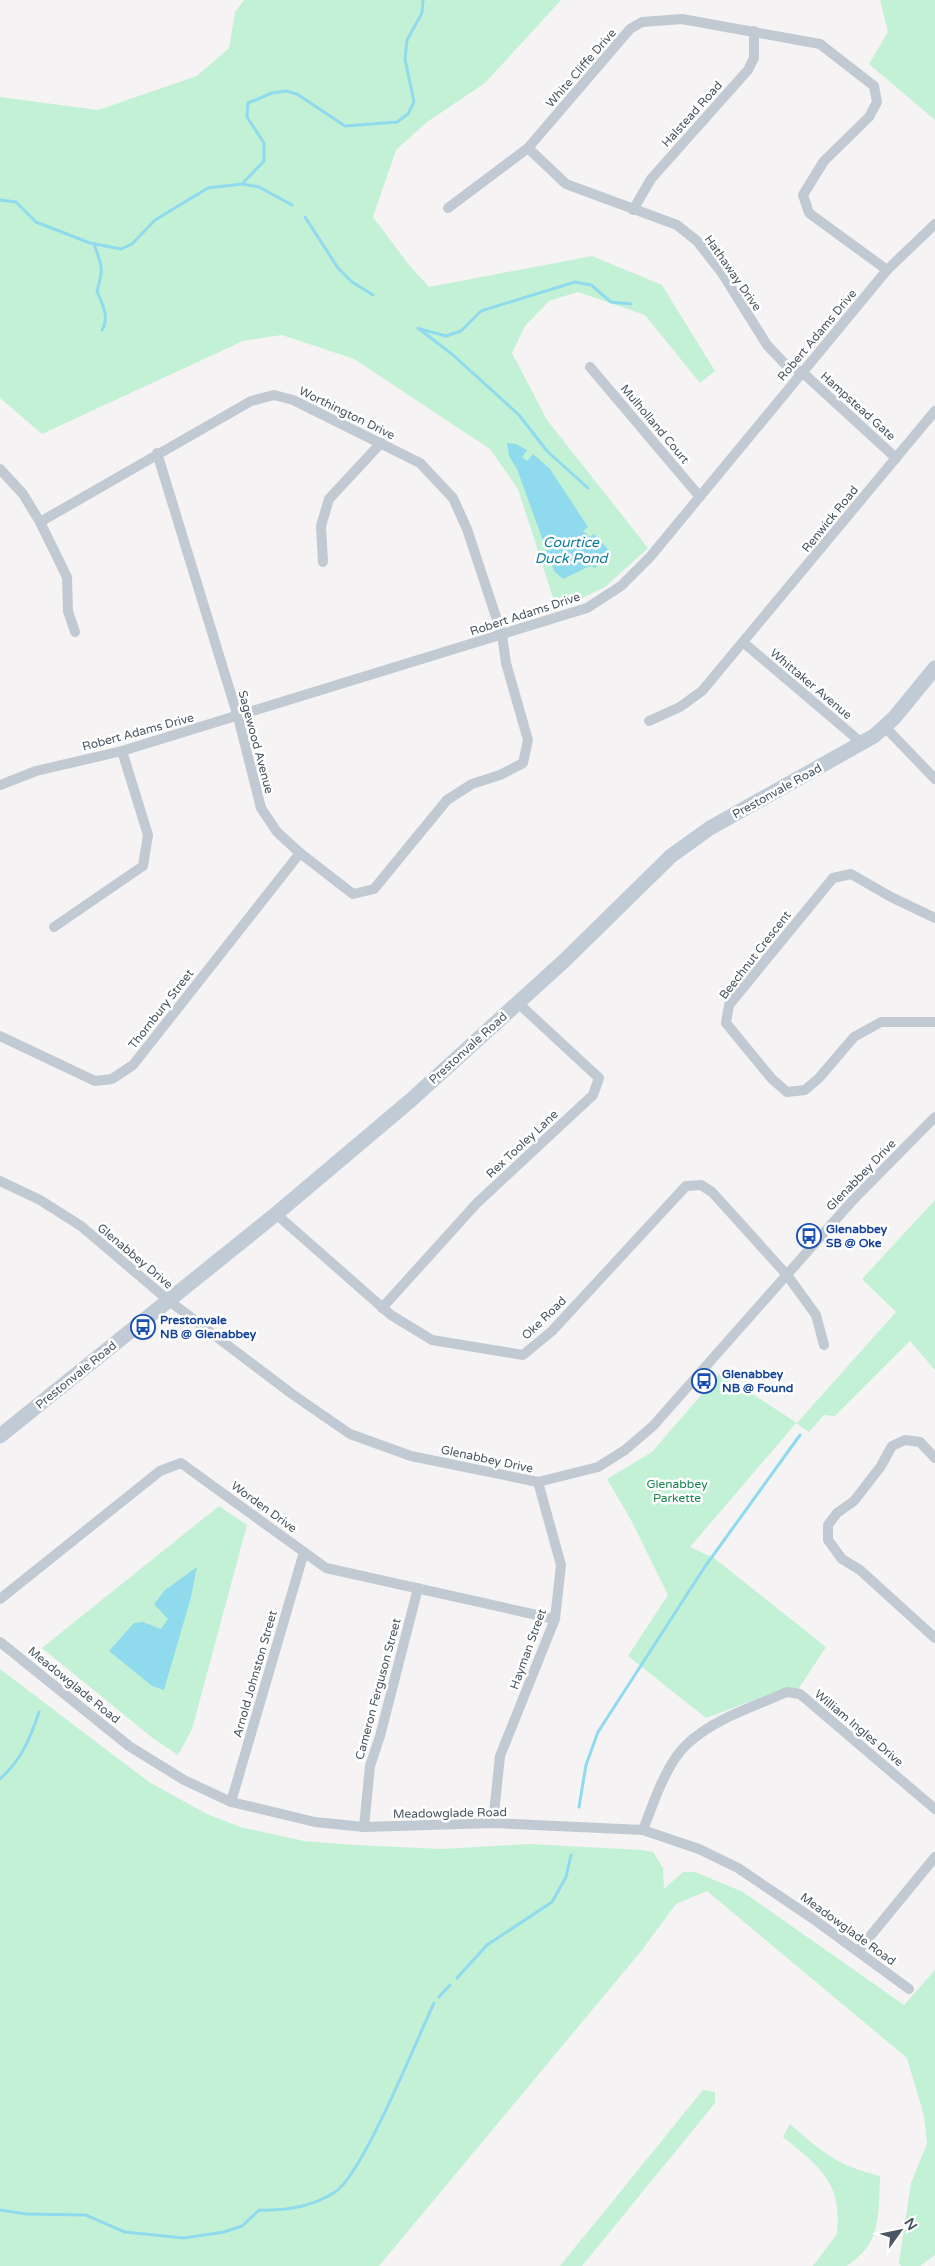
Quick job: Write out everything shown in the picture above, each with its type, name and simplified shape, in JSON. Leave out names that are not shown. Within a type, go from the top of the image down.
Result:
[{"type":"street","name":"White Cliffe Drive","points":[[448,208],[528,148],[630,29],[642,22],[682,19],[820,44],[874,86],[877,102],[870,116],[824,161],[803,195],[809,213],[887,270]]},
{"type":"street","name":"Halstead Road","points":[[633,210],[651,179],[748,70],[754,58],[754,31]]},
{"type":"street","name":"Hathaway Drive","points":[[528,148],[566,184],[633,210],[677,224],[697,240],[722,273],[767,345],[785,364],[802,372]]},
{"type":"street","name":"Robert Adams Drive","points":[[0,784],[36,771],[122,751],[238,717],[587,608],[621,586],[650,558],[887,270],[935,224]]},
{"type":"street","name":"Mulholland Court","points":[[590,367],[700,497]]},
{"type":"street","name":"Hampstead Gate","points":[[802,372],[896,458]]},
{"type":"street","name":"Worthington Drive","points":[[40,522],[157,453],[251,401],[274,395],[293,400],[420,463],[453,498],[467,529],[502,635]]},
{"type":"street","name":"Renwick Road","points":[[649,721],[691,700],[702,691],[744,643],[935,411]]},
{"type":"street","points":[[323,562],[320,526],[329,499],[382,443]]},
{"type":"street","name":"Sagewood Avenue","points":[[157,453],[238,717],[261,808],[277,832],[300,853],[353,894],[374,889],[447,800],[472,784],[500,776],[523,763],[528,740],[506,663],[502,635]]},
{"type":"street","points":[[0,469],[23,494],[40,522],[66,576],[68,611],[74,632]]},
{"type":"street","name":"Whittaker Avenue","points":[[744,643],[863,744]]},
{"type":"street","name":"Prestonvale Road","points":[[0,1436],[276,1214],[411,1100],[518,1003],[653,873],[692,840],[726,819],[863,744],[886,727],[935,668]]},
{"type":"street","points":[[886,727],[935,779]]},
{"type":"street","points":[[54,927],[143,866],[148,835],[122,751]]},
{"type":"street","name":"Thornbury Street","points":[[0,1036],[95,1081],[112,1079],[133,1065],[300,853]]},
{"type":"street","name":"Beechnut Crescent","points":[[935,918],[892,898],[851,874],[833,878],[729,1005],[726,1023],[772,1078],[787,1092],[805,1090],[819,1078],[854,1036],[881,1022],[935,1022]]},
{"type":"street","name":"Rex Tooley Lane","points":[[382,1308],[477,1203],[593,1096],[599,1078],[518,1003]]},
{"type":"street","name":"Glenabbey Drive","points":[[0,1181],[40,1200],[81,1226],[168,1300],[292,1394],[350,1434],[411,1456],[538,1482],[598,1467],[625,1450],[653,1426],[853,1200],[935,1117]]},
{"type":"street","name":"Oke Road","points":[[276,1214],[382,1308],[432,1340],[523,1355],[552,1331],[686,1186],[701,1185],[712,1192],[787,1275],[816,1315],[824,1345]]},
{"type":"street","points":[[935,1458],[920,1442],[905,1440],[892,1446],[881,1466],[854,1501],[837,1513],[828,1525],[828,1540],[842,1560],[860,1570],[935,1638]]},
{"type":"street","name":"Worden Drive","points":[[0,1599],[160,1470],[181,1463],[326,1568],[555,1619]]},
{"type":"street","name":"Hayman Street","points":[[493,1823],[500,1756],[555,1619],[561,1565],[538,1482]]},
{"type":"street","name":"Arnold Johnston Street","points":[[230,1802],[304,1552]]},
{"type":"street","name":"Cameron Ferguson Street","points":[[364,1827],[370,1766],[380,1736],[418,1588]]},
{"type":"street","name":"Meadowglade Road","points":[[0,1642],[129,1746],[184,1780],[230,1802],[315,1822],[364,1827],[493,1823],[643,1830],[699,1849],[738,1868],[812,1918],[909,1988]]},
{"type":"street","name":"William Ingles Drive","points":[[643,1830],[660,1784],[685,1746],[715,1723],[787,1692],[800,1694],[935,1809]]},
{"type":"street","points":[[858,1951],[935,1857]]},
{"type":"green space","points":[[244,0],[561,0],[485,83],[427,122],[396,150],[373,217],[409,265],[429,287],[592,256],[662,285],[715,371],[700,383],[645,315],[578,292],[549,301],[525,326],[512,353],[547,420],[648,548],[605,587],[557,610],[518,489],[490,449],[354,359],[282,335],[243,341],[42,434],[0,398],[0,97],[98,110],[197,76],[229,48],[235,12]]},
{"type":"green space","points":[[880,0],[935,0],[935,120],[869,64],[888,32]]},
{"type":"green space","name":"Glenabbey Parkette","points":[[935,1200],[935,1370],[910,1341],[835,1416],[824,1415],[809,1432],[796,1423],[690,1547],[714,1558],[826,1647],[797,1691],[767,1695],[706,1718],[628,1656],[668,1595],[632,1522],[607,1479],[652,1452],[720,1373],[797,1423],[896,1312],[862,1279]]},
{"type":"green space","points":[[219,1506],[247,1525],[192,1729],[178,1755],[154,1739],[42,1648]]},
{"type":"green space","points":[[0,1669],[149,1782],[205,1813],[240,1827],[304,1841],[354,1845],[443,1849],[528,1844],[653,1852],[663,1868],[664,1889],[683,1872],[695,1872],[743,1892],[904,2005],[935,1970],[935,2255],[920,2266],[901,2266],[899,2263],[911,2183],[927,2144],[924,2116],[907,2058],[707,1891],[676,1904],[642,1950],[379,2266],[0,2266]]},
{"type":"green space","points":[[703,2090],[715,2092],[715,2103],[582,2266],[560,2266]]},
{"type":"green space","points":[[790,2124],[811,2143],[831,2157],[853,2168],[880,2176],[877,2224],[874,2233],[865,2250],[847,2266],[813,2266],[837,2234],[838,2216],[836,2201],[826,2177],[807,2157],[783,2137]]},
{"type":"water","name":"Courtice Duck Pond","points":[[507,443],[516,444],[527,450],[522,457],[527,461],[533,454],[550,469],[588,527],[583,531],[590,537],[594,534],[609,550],[599,556],[596,568],[590,566],[563,579],[554,571],[517,469],[509,456]]},
{"type":"water","points":[[197,1567],[191,1597],[164,1690],[152,1686],[109,1651],[134,1623],[143,1622],[161,1629],[168,1619],[154,1604],[165,1590]]},
{"type":"waterway","points":[[0,200],[16,202],[36,222],[90,243],[121,249],[132,244],[155,220],[208,188],[242,184],[264,161],[264,143],[247,117],[248,103],[272,93],[286,91],[297,94],[345,126],[397,122],[408,114],[414,102],[405,59],[407,40],[422,13],[423,0]]},
{"type":"waterway","points":[[243,184],[259,187],[292,205]]},
{"type":"waterway","points":[[305,217],[338,268],[352,282],[373,295]]},
{"type":"waterway","points":[[94,244],[101,267],[101,277],[97,291],[105,315],[102,330]]},
{"type":"waterway","points":[[420,329],[446,336],[461,331],[481,311],[575,282],[591,285],[611,302],[631,304]]},
{"type":"waterway","points":[[418,328],[453,355],[519,415],[547,451],[588,488]]},
{"type":"waterway","points":[[579,1807],[586,1765],[598,1732],[704,1568],[800,1435]]},
{"type":"waterway","points":[[0,1779],[20,1756],[39,1712]]},
{"type":"waterway","points":[[457,1978],[487,1945],[552,1902],[566,1877],[571,1855]]},
{"type":"waterway","points":[[439,1997],[450,1985]]},
{"type":"waterway","points":[[0,2210],[26,2214],[86,2215],[125,2232],[184,2238],[224,2232],[242,2226],[259,2210],[279,2210],[298,2207],[326,2197],[335,2192],[347,2180],[360,2160],[389,2104],[434,2003]]},
{"type":"place","name":"Glenabbey SB @ Oke","points":[[809,1236]]},
{"type":"place","name":"Prestonvale NB @ Glenabbey","points":[[143,1327]]},
{"type":"place","name":"Glenabbey NB @ Found","points":[[704,1381]]}]
